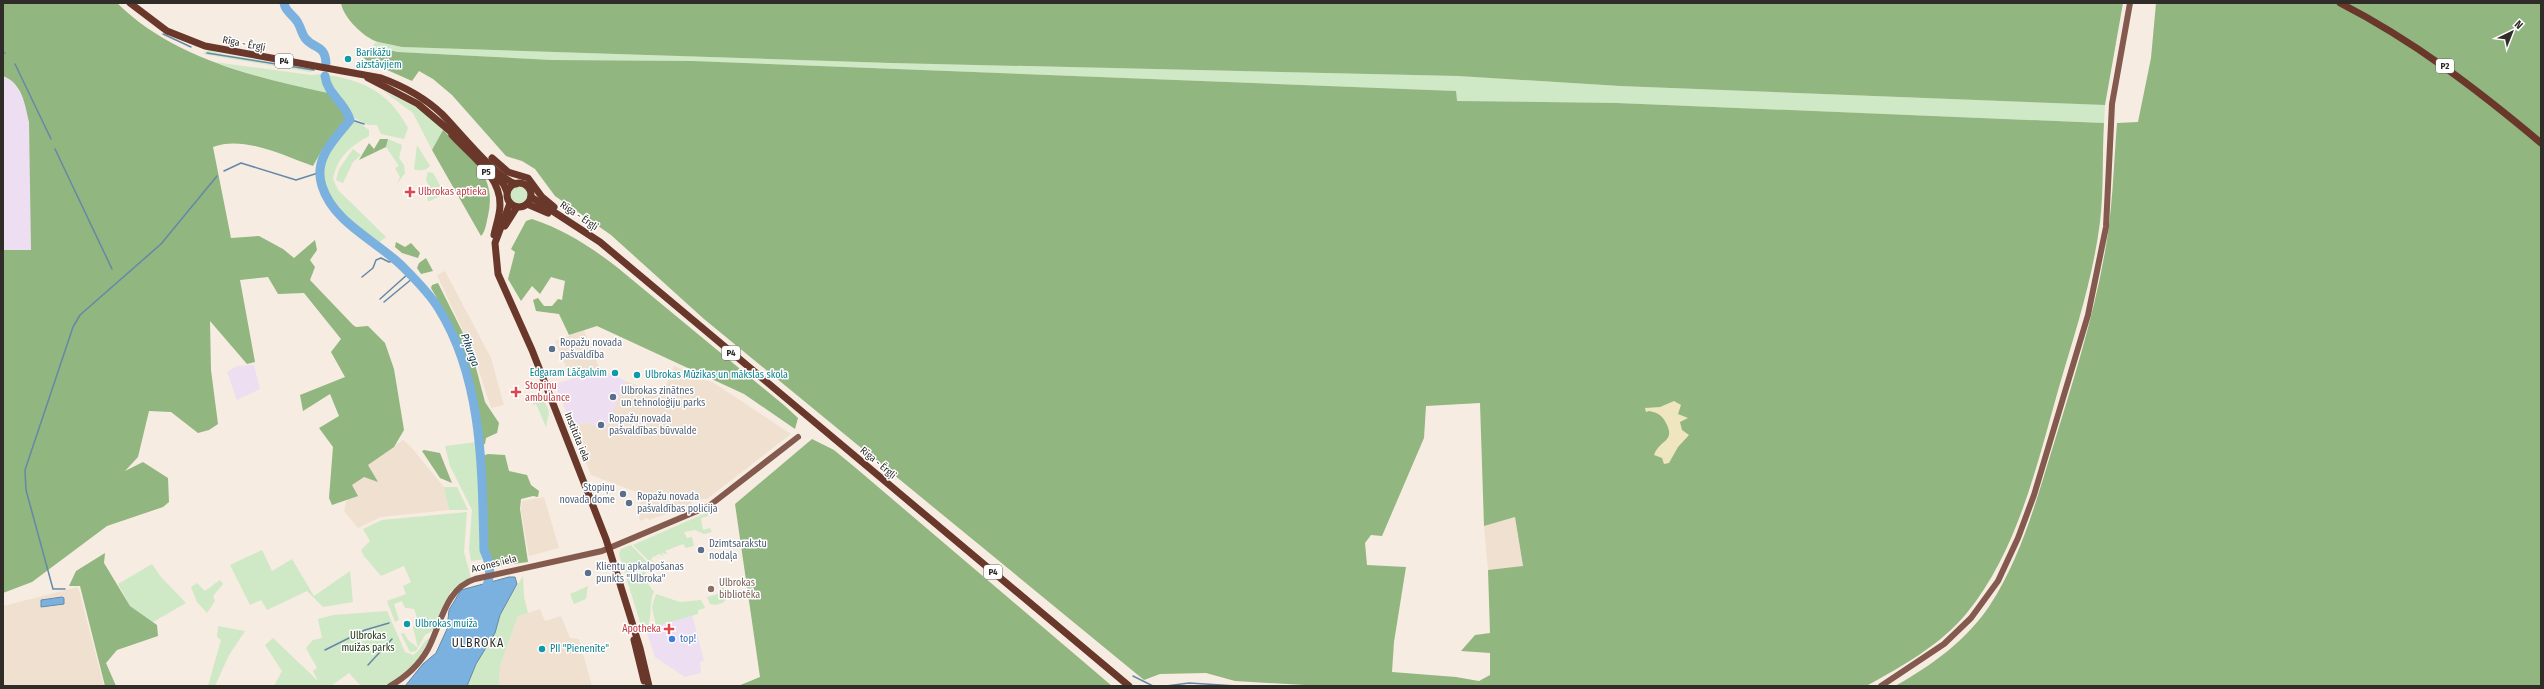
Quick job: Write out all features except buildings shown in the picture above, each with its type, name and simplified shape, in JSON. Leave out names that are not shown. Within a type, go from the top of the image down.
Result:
[{"type":"main road","name":"Rīga - Ērgļi","points":[[130,3],[167,31],[205,46],[381,78],[397,84],[422,98],[442,115],[495,168],[516,184]]},
{"type":"main road","points":[[1881,686],[1944,644],[1971,618],[1998,581],[2018,538],[2034,495],[2088,315],[2106,227],[2112,104],[2130,3]]},
{"type":"main road","name":"P2","points":[[2340,3],[2388,29],[2434,58],[2541,143]]},
{"type":"main road","name":"Rīga - Ērgļi","points":[[364,76],[411,100],[449,130],[492,171],[507,192]]},
{"type":"main road","name":"P4","points":[[442,115],[506,170],[532,181],[549,203],[600,242]]},
{"type":"main road","name":"P5","points":[[449,130],[480,163],[498,192],[500,204],[495,243],[496,253]]},
{"type":"main road","points":[[516,184],[526,186],[530,190],[531,197],[527,204],[517,207],[510,203],[507,192],[516,184]]},
{"type":"main road","name":"Rīga - Ērgļi","points":[[531,197],[600,242],[1129,686]]},
{"type":"main road","name":"P5","points":[[495,243],[510,203]]},
{"type":"main road","name":"Rīga - Ērgļi","points":[[527,204],[560,218],[614,255]]},
{"type":"main road","name":"P5","points":[[496,253],[506,223],[517,207]]},
{"type":"main road","name":"Institūta iela","points":[[496,253],[501,281],[532,350],[609,548],[649,686]]},
{"type":"main road","name":"Acones iela","points":[[390,686],[402,678],[422,658],[458,587],[482,578],[609,548],[714,503],[798,436]]},
{"type":"main road","name":"Institūta iela","points":[[634,632],[636,650],[645,686]]},
{"type":"shaded area","points":[[3,76],[13,80],[25,102],[29,122],[29,143],[35,143],[31,251],[3,250]]},
{"type":"shaded area","points":[[445,271],[491,358],[504,405],[491,408],[473,352],[437,275]]},
{"type":"shaded area","points":[[584,330],[600,370],[571,378],[555,341]]},
{"type":"shaded area","points":[[254,365],[260,389],[237,400],[227,372],[237,366]]},
{"type":"shaded area","points":[[674,366],[714,383],[791,434],[707,499],[691,502],[692,505],[649,520],[647,518],[640,521],[638,513],[642,494],[591,475],[572,427],[587,422],[605,430],[626,381],[662,396]]},
{"type":"shaded area","points":[[600,370],[626,381],[605,430],[587,422],[572,427],[555,384]]},
{"type":"shaded area","points":[[403,440],[412,448],[444,487],[449,510],[381,517],[358,528],[344,511],[353,476]]},
{"type":"shaded area","points":[[544,497],[559,548],[529,556],[521,511],[522,501]]},
{"type":"shaded area","points":[[1515,517],[1523,567],[1488,570],[1484,526]]},
{"type":"shaded area","points":[[78,587],[104,686],[3,686],[3,606]]},
{"type":"shaded area","points":[[540,609],[545,621],[561,616],[570,638],[579,639],[592,686],[499,686],[500,666],[518,616]]},
{"type":"shaded area","points":[[692,614],[704,661],[700,662],[701,673],[685,677],[655,657],[647,633],[659,623]]},
{"type":"green space","points":[[3,3],[117,3],[139,22],[163,38],[215,63],[271,80],[328,93],[347,118],[322,150],[313,166],[277,152],[251,145],[225,144],[213,147],[231,238],[259,236],[283,249],[294,258],[315,240],[317,250],[310,260],[315,267],[310,280],[353,325],[356,327],[368,326],[385,343],[394,369],[404,430],[394,447],[368,465],[378,482],[364,477],[352,485],[358,496],[332,505],[329,498],[333,447],[319,428],[339,416],[330,394],[303,411],[300,395],[345,377],[331,352],[341,339],[304,293],[278,294],[268,277],[240,280],[255,362],[247,364],[210,321],[211,370],[218,424],[209,430],[198,433],[171,412],[149,411],[138,457],[125,471],[143,462],[168,478],[169,502],[163,507],[107,526],[32,582],[3,593],[3,250],[31,250],[29,122],[24,101],[19,89],[9,79],[3,76]]},
{"type":"green space","points":[[341,3],[2123,3],[2105,105],[1620,86],[1458,76],[891,63],[402,47],[372,40],[355,26],[346,14]]},
{"type":"green space","points":[[2156,3],[2541,3],[2541,686],[1895,686],[1935,661],[1971,630],[1981,618],[2001,587],[2026,531],[2068,399],[2098,289],[2108,233],[2117,123],[2138,122],[2151,58]]},
{"type":"green space","points":[[376,42],[402,47],[891,63],[1458,76],[1620,86],[2105,105],[2104,123],[1617,103],[1456,101],[1456,91],[693,61],[552,60],[398,52],[372,47]]},
{"type":"green space","points":[[372,47],[398,52],[552,60],[693,61],[1456,91],[1457,101],[1617,103],[2104,123],[2100,222],[2088,285],[2034,476],[2024,506],[1999,563],[1984,589],[1966,614],[1945,636],[1920,654],[1868,685],[1322,686],[1235,681],[1206,673],[1160,674],[1144,680],[704,319],[611,235],[555,196],[535,169],[522,161],[506,156],[452,95],[433,79],[419,71],[412,81],[367,61],[363,57]],"holes":[[[1480,403],[1484,526],[1515,517],[1523,566],[1488,570],[1490,633],[1475,635],[1461,651],[1490,653],[1490,675],[1479,681],[1456,677],[1392,672],[1394,642],[1406,567],[1367,565],[1365,543],[1371,535],[1382,536],[1424,438],[1426,406]]]},
{"type":"green space","points":[[208,50],[222,54],[316,70],[310,72],[203,54]]},
{"type":"green space","points":[[214,62],[311,75],[323,74],[328,93],[278,83]]},
{"type":"green space","points":[[328,75],[354,81],[376,91],[385,98],[401,116],[408,128],[404,139],[381,134],[377,125],[368,125],[352,117],[348,108],[327,80]]},
{"type":"green space","points":[[382,90],[418,108],[443,130],[432,150],[413,113]]},
{"type":"green space","points":[[353,121],[358,122],[369,130],[369,136],[345,153],[338,165],[333,179],[338,190],[386,237],[377,244],[338,210],[325,188],[322,176],[323,164],[328,152]]},
{"type":"green space","points":[[443,130],[479,167],[489,189],[490,202],[488,216],[486,227],[481,236],[432,150]]},
{"type":"green space","points":[[380,139],[388,139],[386,147],[359,160],[369,143],[374,149]]},
{"type":"green space","points":[[388,139],[402,145],[399,158],[404,165],[405,173],[397,184],[400,177],[395,168],[399,166],[386,147]]},
{"type":"green space","points":[[417,145],[430,166],[427,169],[414,169]]},
{"type":"green space","points":[[353,149],[361,155],[353,162],[343,183],[336,180],[339,169]]},
{"type":"green space","points":[[428,172],[433,173],[444,192],[444,194],[430,201],[428,201],[426,188],[429,186],[426,180]]},
{"type":"green space","points":[[515,186],[523,186],[528,191],[526,202],[523,204],[515,204],[510,199],[510,191]]},
{"type":"green space","points":[[532,219],[567,234],[598,253],[618,268],[785,406],[798,418],[795,429],[744,394],[597,326],[569,335],[559,314],[536,311],[533,300],[538,298],[544,306],[552,306],[558,299],[562,300],[565,281],[551,277],[540,294],[532,286],[521,301],[508,279],[515,252],[511,249],[526,221]]},
{"type":"green space","points":[[396,242],[405,247],[411,243],[420,253],[418,258],[402,253],[395,247]]},
{"type":"green space","points":[[426,258],[433,271],[421,274],[417,268],[419,263]]},
{"type":"green space","points":[[438,283],[471,349],[485,402],[499,423],[497,433],[486,438],[485,444],[480,445],[470,384],[458,344],[431,288],[432,285]]},
{"type":"green space","points":[[540,400],[545,402],[549,412],[546,427],[536,404],[533,405],[533,402]]},
{"type":"green space","points":[[812,439],[834,450],[1112,686],[738,686],[760,677],[735,504]]},
{"type":"green space","points":[[477,442],[481,550],[485,559],[471,561],[469,549],[472,510],[450,466],[445,446]]},
{"type":"green space","points":[[424,450],[440,453],[452,483],[440,478],[422,451]]},
{"type":"green space","points":[[488,454],[505,455],[509,471],[527,475],[531,485],[539,491],[538,497],[533,496],[521,499],[520,509],[528,562],[495,566],[492,565],[487,548],[482,456]]},
{"type":"green space","points":[[444,487],[457,487],[468,510],[449,510]]},
{"type":"green space","points":[[467,512],[464,552],[471,578],[451,591],[432,631],[425,635],[418,648],[413,627],[416,623],[414,618],[417,617],[414,609],[405,608],[402,601],[394,604],[399,620],[395,622],[387,601],[406,594],[403,586],[411,582],[404,566],[381,576],[364,556],[361,550],[370,541],[363,529],[382,520]]},
{"type":"green space","points":[[708,512],[708,516],[701,518],[703,530],[710,528],[712,532],[704,534],[695,530],[684,532],[687,538],[692,537],[694,546],[686,548],[683,544],[665,551],[668,554],[661,553],[665,557],[659,554],[655,556],[661,560],[654,556],[651,559],[655,563],[650,560],[649,561],[633,545]]},
{"type":"green space","points":[[631,545],[648,563],[645,574],[649,576],[645,575],[645,579],[650,581],[646,581],[654,592],[651,602],[649,624],[643,632],[619,554],[621,549]]},
{"type":"green space","points":[[262,550],[272,571],[292,559],[314,596],[350,571],[353,602],[323,607],[307,591],[267,610],[261,600],[250,605],[230,565]]},
{"type":"green space","points":[[105,553],[104,563],[130,606],[157,625],[158,636],[117,650],[106,663],[116,686],[105,686],[80,586],[69,586],[76,571]]},
{"type":"green space","points":[[152,564],[161,577],[186,603],[153,622],[130,606],[118,584]]},
{"type":"green space","points":[[523,576],[524,597],[528,613],[518,616],[500,666],[499,686],[467,686],[476,664],[495,633],[500,615]]},
{"type":"green space","points":[[718,578],[722,578],[726,599],[721,603],[712,605],[707,597],[722,593]]},
{"type":"green space","points":[[220,580],[223,584],[213,596],[215,601],[207,613],[197,602],[191,587],[197,583],[205,591]]},
{"type":"green space","points":[[588,586],[586,599],[574,604],[570,594]]},
{"type":"green space","points":[[656,594],[680,602],[701,600],[705,608],[698,610],[698,614],[656,626],[652,607]]},
{"type":"green space","name":"Ulbrokas muižas parks","points":[[387,611],[405,652],[413,655],[427,639],[430,638],[418,659],[400,679],[383,687],[361,686],[349,673],[331,686],[274,686],[282,671],[265,645],[273,638],[318,681],[313,671],[317,668],[306,648],[313,640],[322,638],[318,619],[333,615]]},
{"type":"green space","points":[[218,626],[245,631],[229,655],[215,686],[208,686],[221,640],[217,637]]},
{"type":"green space","points":[[404,633],[408,640],[418,648],[416,651],[410,652],[401,634]]},
{"type":"sand","points":[[1674,401],[1681,405],[1678,414],[1688,418],[1680,422],[1682,430],[1689,435],[1678,447],[1669,463],[1664,464],[1662,458],[1654,455],[1668,437],[1669,429],[1661,416],[1649,411],[1646,412],[1645,408],[1660,407]]},
{"type":"water","points":[[509,577],[515,577],[517,584],[500,615],[495,633],[476,664],[467,686],[405,686],[423,664],[436,653],[447,629],[449,610],[461,590]]},
{"type":"water","points":[[64,598],[64,604],[41,607],[41,600]]},
{"type":"waterway","name":"Piķurga","points":[[284,3],[286,9],[297,20],[305,38],[321,50],[325,57],[326,63]]},
{"type":"waterway","points":[[163,34],[191,47]]},
{"type":"waterway","points":[[207,53],[314,70]]},
{"type":"waterway","points":[[15,64],[51,139]]},
{"type":"waterway","name":"Piķurga","points":[[325,76],[329,88],[348,114],[350,120],[327,150],[320,167],[322,186],[328,199],[346,222],[394,258],[427,293],[439,309],[453,336],[464,365],[472,395],[480,457],[484,550],[490,571],[487,587],[484,592]]},
{"type":"waterway","points":[[349,119],[364,124]]},
{"type":"waterway","points":[[55,149],[112,269]]},
{"type":"waterway","points":[[224,171],[241,163],[296,180],[318,173]]},
{"type":"waterway","points":[[65,589],[53,589],[26,490],[25,470],[73,327],[80,315],[161,244],[217,176]]},
{"type":"waterway","points":[[362,277],[373,268],[376,260],[381,258],[389,262],[396,260]]},
{"type":"waterway","points":[[380,299],[409,273]]},
{"type":"waterway","points":[[384,302],[413,278]]},
{"type":"waterway","points":[[325,650],[365,630],[389,623]]},
{"type":"waterway","points":[[368,665],[392,639]]},
{"type":"waterway","points":[[1133,676],[1153,686]]},
{"type":"waterway","points":[[1166,686],[1189,683],[1237,686]]},
{"type":"place","name":"Barikāžu aizstāvjiem","points":[[348,59]]},
{"type":"place","name":"Ulbrokas aptieka","points":[[410,192]]},
{"type":"place","name":"Ropažu novada pašvaldība","points":[[552,349]]},
{"type":"place","name":"Edgaram Lāčgalvim","points":[[615,373]]},
{"type":"place","name":"Ulbrokas Mūzikas un mākslas skola","points":[[637,375]]},
{"type":"place","name":"Stopiņu ambulance","points":[[516,392]]},
{"type":"place","name":"Ulbrokas zinātnes un tehnoloģiju parks","points":[[613,397]]},
{"type":"place","name":"Ropažu novada pašvaldības būvvalde","points":[[601,425]]},
{"type":"place","name":"Stopiņu novada dome","points":[[623,494]]},
{"type":"place","name":"Ropažu novada pašvaldības policija","points":[[629,503]]},
{"type":"place","name":"Dzimtsarakstu nodaļa","points":[[701,550]]},
{"type":"place","name":"Klientu apkalpošanas punkts \"Ulbroka\"","points":[[588,573]]},
{"type":"place","name":"Ulbrokas bibliotēka","points":[[711,589]]},
{"type":"place","name":"Ulbrokas muiža","points":[[407,624]]},
{"type":"place","name":"Apotheka","points":[[669,629]]},
{"type":"place","name":"top!","points":[[672,639]]},
{"type":"place","name":"PII \"Pienenīte\"","points":[[542,649]]},
{"type":"district","name":"ULBROKA","points":[[478,643]]}]
